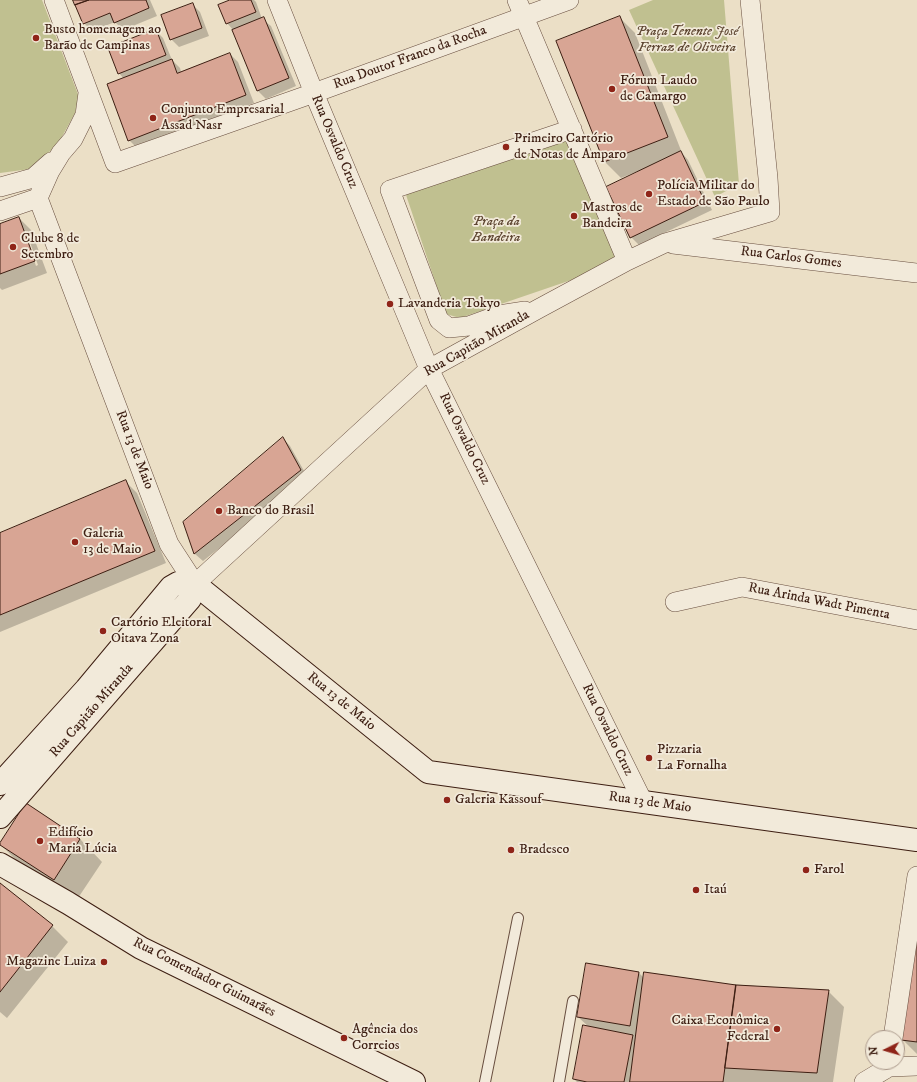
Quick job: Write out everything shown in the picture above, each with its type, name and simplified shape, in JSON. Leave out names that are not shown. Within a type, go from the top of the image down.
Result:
[{"type":"street","points":[[0,187],[33,178],[61,153],[73,139],[85,115],[89,91],[54,0]]},
{"type":"street","name":"Rua Osvaldo Cruz","points":[[277,0],[314,93],[429,369],[643,802]]},
{"type":"street","name":"Rua Doutor Franco da Rocha","points":[[89,91],[115,163],[314,93],[520,8],[569,0]]},
{"type":"street","name":"Rua Capitão Miranda","points":[[0,817],[190,599],[195,584],[429,369],[538,308],[665,243],[770,212],[768,178],[750,0]]},
{"type":"street","points":[[520,8],[627,262]]},
{"type":"street","points":[[538,308],[498,315],[469,326],[449,328],[439,320],[390,190],[572,129]]},
{"type":"street","points":[[0,211],[38,198],[50,171],[61,153]]},
{"type":"street","name":"Rua 13 de Maio","points":[[38,198],[169,544],[195,584],[428,772],[917,840]]},
{"type":"street","name":"Rua Carlos Gomes","points":[[665,243],[917,273]]},
{"type":"street","name":"Rua Capitão Miranda","points":[[0,784],[86,689],[171,587],[178,583],[195,584]]},
{"type":"street","name":"Rua Arinda Wadt Pimenta","points":[[675,602],[742,587],[917,620]]},
{"type":"street","name":"Rua Comendador Guimarães","points":[[0,864],[68,903],[141,948],[414,1082]]},
{"type":"street","points":[[894,1030],[917,876]]},
{"type":"street","points":[[905,1068],[917,1066]]},
{"type":"street","points":[[864,1082],[888,1070]]},
{"type":"lane","points":[[485,1082],[518,918]]},
{"type":"lane","points":[[559,1082],[572,1002]]},
{"type":"green space","points":[[0,0],[42,0],[79,97],[75,113],[58,144],[30,169],[0,173]]},
{"type":"green space","name":"Praça Tenente José Ferraz de Oliveira","points":[[653,0],[724,0],[739,184],[715,197],[629,10]]},
{"type":"green space","name":"Praça da Bandeira","points":[[572,129],[627,261],[460,318],[446,314],[403,186]]},
{"type":"building","points":[[73,0],[89,0],[75,5]]},
{"type":"building","points":[[89,0],[146,0],[149,8],[114,23],[110,13],[83,24],[75,5]]},
{"type":"building","points":[[230,0],[251,0],[256,12],[226,24],[218,5]]},
{"type":"building","points":[[193,3],[202,28],[170,40],[161,15]]},
{"type":"building","name":"Fórum Laudo de Camargo","points":[[620,16],[668,137],[604,162],[556,41]]},
{"type":"building","points":[[264,17],[289,78],[257,91],[232,30]]},
{"type":"building","points":[[156,29],[166,55],[118,74],[108,48]]},
{"type":"building","name":"Conjunto Empresarial Assad Nasr","points":[[230,53],[246,95],[128,141],[107,84],[172,59],[177,73]]},
{"type":"building","name":"Polícia Militar do Estado de São Paulo","points":[[681,151],[705,202],[630,238],[606,187]]},
{"type":"building","points":[[19,217],[35,261],[0,274],[0,224]]},
{"type":"building","points":[[283,437],[301,470],[194,554],[183,522]]},
{"type":"building","name":"Galeria 13 de Maio","points":[[126,480],[155,551],[0,615],[0,533]]},
{"type":"building","name":"Edifício Maria Lúcia","points":[[26,803],[80,839],[54,880],[0,845]]},
{"type":"building","points":[[0,883],[53,925],[0,992]]},
{"type":"building","points":[[917,919],[917,1042],[905,1040],[905,1030],[902,1030]]},
{"type":"building","points":[[586,963],[639,972],[630,1026],[577,1017]]},
{"type":"building","points":[[644,972],[736,985],[723,1082],[630,1082]]},
{"type":"building","name":"Caixa Econômica Federal","points":[[736,985],[829,990],[817,1073],[725,1068]]},
{"type":"building","points":[[583,1025],[633,1035],[624,1082],[587,1082],[573,1079]]},
{"type":"place","name":"Busto homenagem ao Barão de Campinas","points":[[36,38]]},
{"type":"place","name":"Fórum Laudo de Camargo","points":[[612,89]]},
{"type":"place","name":"Conjunto Empresarial Assad Nasr","points":[[153,118]]},
{"type":"place","name":"Primeiro Cartório de Notas de Amparo","points":[[506,147]]},
{"type":"place","name":"Polícia Militar do Estado de São Paulo","points":[[649,194]]},
{"type":"place","name":"Mastros de Bandeira","points":[[574,216]]},
{"type":"place","name":"Clube 8 de Setembro","points":[[13,247]]},
{"type":"place","name":"Lavanderia Tokyo","points":[[390,304]]},
{"type":"place","name":"Banco do Brasil","points":[[219,511]]},
{"type":"place","name":"Galeria 13 de Maio","points":[[75,542]]},
{"type":"place","name":"Cartório Eleitoral Oitava Zona","points":[[103,631]]},
{"type":"place","name":"Pizzaria La Fornalha","points":[[649,758]]},
{"type":"place","name":"Galeria Kassouf","points":[[447,800]]},
{"type":"place","name":"Edifício Maria Lúcia","points":[[40,841]]},
{"type":"place","name":"Bradesco","points":[[511,850]]},
{"type":"place","name":"Farol","points":[[806,870]]},
{"type":"place","name":"Itaú","points":[[696,890]]},
{"type":"place","name":"Magazine Luiza","points":[[104,962]]},
{"type":"place","name":"Caixa Econômica Federal","points":[[777,1029]]},
{"type":"place","name":"Agência dos Correios","points":[[344,1038]]}]
